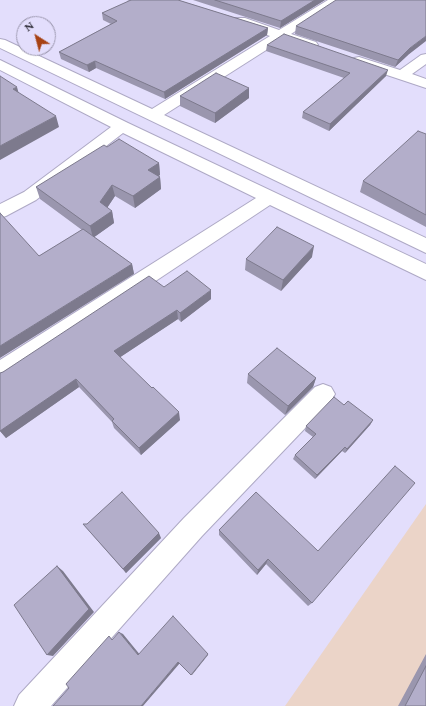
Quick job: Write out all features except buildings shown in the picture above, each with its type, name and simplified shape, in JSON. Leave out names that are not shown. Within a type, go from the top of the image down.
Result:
[{"type":"street","points":[[152,116],[336,0]]},
{"type":"street","points":[[228,16],[320,48]]},
{"type":"street","points":[[0,43],[426,246]]},
{"type":"street","points":[[350,58],[426,84]]},
{"type":"street","points":[[402,75],[426,58]]},
{"type":"street","points":[[0,64],[122,126],[426,273]]},
{"type":"street","points":[[0,212],[30,196],[122,126]]},
{"type":"street","points":[[0,372],[270,197]]},
{"type":"street","points":[[30,706],[193,527],[323,394]]},
{"type":"shaded area","points":[[426,504],[426,706],[285,706]]}]
